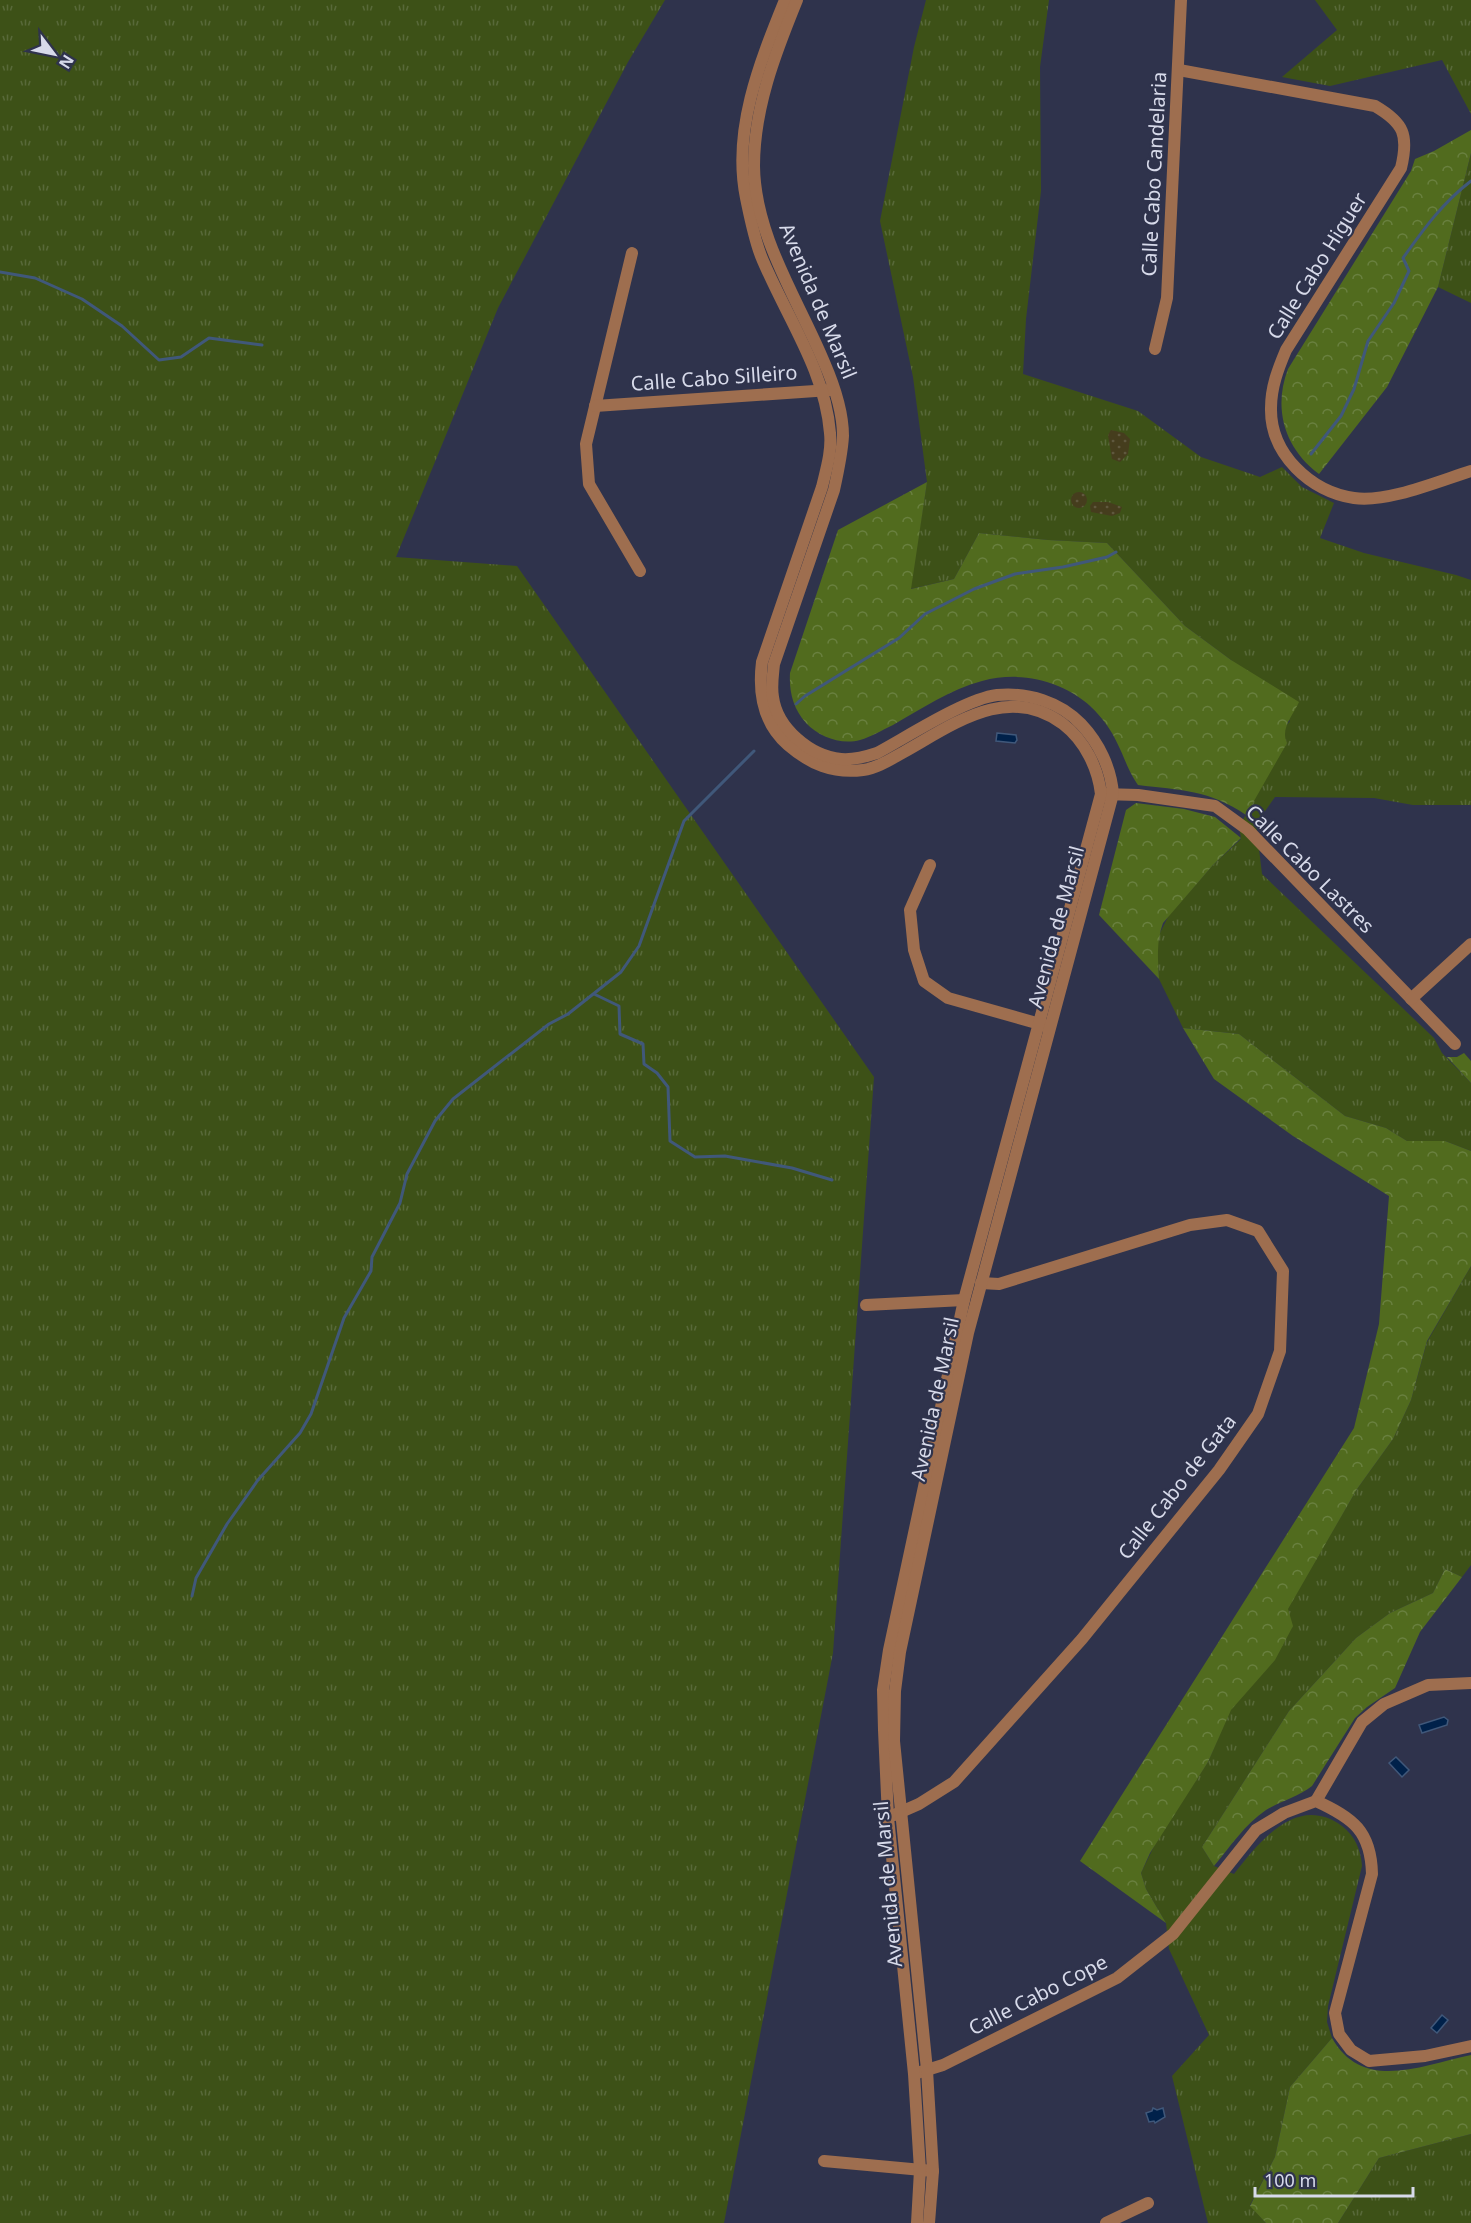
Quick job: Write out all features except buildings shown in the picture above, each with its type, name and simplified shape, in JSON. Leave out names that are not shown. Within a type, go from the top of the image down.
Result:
[{"type":"street","name":"Avenida de Marsil","points":[[785,0],[763,54],[749,100],[743,168],[746,196],[761,255],[829,390]]},
{"type":"street","name":"Avenida de Marsil","points":[[797,0],[775,54],[761,102],[754,167],[757,195],[772,251],[819,348],[829,390],[831,435],[822,487],[762,662],[760,680],[766,716],[784,742],[808,761],[825,768],[844,771],[865,770],[882,764],[971,715],[997,707],[1038,711],[1062,723],[1082,743],[1107,794],[964,1300],[889,1650],[883,1690],[914,2074],[927,2170],[916,2223]]},
{"type":"street","name":"Calle Cabo Candelaria","points":[[1155,349],[1167,298],[1181,0]]},
{"type":"street","name":"Calle Cabo Higuer","points":[[1179,70],[1375,106],[1393,117],[1403,134],[1405,150],[1401,168],[1286,350],[1274,377],[1270,410],[1277,438],[1288,461],[1306,478],[1328,491],[1355,498],[1382,498],[1471,471]]},
{"type":"street","points":[[632,253],[586,444],[589,484],[640,571]]},
{"type":"street","name":"Calle Cabo Silleiro","points":[[595,406],[829,390]]},
{"type":"street","name":"Calle Cabo Lastres","points":[[1107,794],[1138,795],[1215,806],[1248,830],[1455,1044]]},
{"type":"street","points":[[930,865],[910,910],[914,950],[924,981],[948,998],[1043,1025]]},
{"type":"street","points":[[1411,999],[1471,944]]},
{"type":"street","name":"Avenida de Marsil","points":[[929,2223],[927,2070],[894,1815],[896,1691],[900,1652],[968,1333],[1043,1025]]},
{"type":"street","name":"Calle Cabo de Gata","points":[[894,1815],[919,1804],[954,1782],[1082,1639],[1219,1470],[1258,1414],[1280,1351],[1283,1271],[1257,1232],[1227,1220],[1190,1225],[999,1284],[981,1283]]},
{"type":"street","points":[[866,1305],[964,1300]]},
{"type":"street","points":[[1471,1683],[1428,1685],[1384,1704],[1362,1722],[1316,1801],[1339,1812],[1359,1828],[1369,1846],[1372,1861],[1372,1874],[1335,2013],[1340,2034],[1351,2050],[1369,2061],[1425,2056],[1471,2046]]},
{"type":"street","name":"Calle Cabo Cope","points":[[914,2074],[943,2065],[1117,1978],[1173,1934],[1256,1830],[1284,1813],[1316,1801]]},
{"type":"street","points":[[824,2161],[927,2170]]},
{"type":"street","points":[[1106,2223],[1148,2203]]},
{"type":"green space","points":[[0,0],[665,0],[628,62],[498,308],[396,557],[517,566],[874,1077],[833,1653],[724,2223],[0,2223]]},
{"type":"green space","points":[[926,0],[1049,0],[1040,67],[1041,191],[1026,319],[1023,374],[1138,411],[1201,457],[1260,477],[1282,467],[1302,487],[1334,503],[1320,538],[1364,553],[1471,580],[1471,805],[1413,805],[1374,798],[1275,797],[1256,824],[1262,874],[1434,1038],[1442,1053],[1471,1083],[1471,1151],[1445,1141],[1407,1141],[1386,1128],[1345,1116],[1239,1034],[1183,1028],[1159,979],[1157,951],[1159,935],[1169,915],[1213,865],[1241,839],[1239,825],[1246,815],[1283,736],[1285,727],[1290,721],[1231,660],[1185,626],[1107,543],[979,533],[954,579],[910,589],[927,482],[913,377],[880,221],[914,47]]},
{"type":"green space","points":[[1315,0],[1471,0],[1471,114],[1442,60],[1330,86],[1282,77],[1337,30]]},
{"type":"green space","points":[[1471,130],[1471,153],[1438,287],[1387,387],[1319,474],[1297,452],[1285,426],[1282,398],[1288,369],[1411,171],[1415,159]]},
{"type":"green space","points":[[1471,153],[1471,303],[1438,287]]},
{"type":"green space","points":[[927,482],[911,589],[954,579],[979,533],[1107,543],[1185,626],[1231,660],[1299,702],[1286,727],[1287,743],[1246,815],[1220,800],[1194,792],[1138,785],[1115,738],[1095,711],[1078,696],[1040,680],[1001,677],[970,685],[860,740],[831,739],[806,723],[793,700],[790,673],[838,530]]},
{"type":"green space","points":[[1136,803],[1184,809],[1215,817],[1241,838],[1213,865],[1163,923],[1158,944],[1159,979],[1099,915],[1126,810]]},
{"type":"green space","points":[[1183,1028],[1239,1034],[1345,1116],[1386,1128],[1407,1141],[1445,1141],[1471,1151],[1471,1266],[1427,1341],[1411,1400],[1393,1439],[1357,1489],[1288,1609],[1293,1626],[1275,1660],[1231,1710],[1208,1762],[1150,1853],[1141,1873],[1146,1889],[1166,1923],[1080,1861],[1354,1428],[1379,1324],[1389,1196],[1293,1136],[1214,1079]]},
{"type":"green space","points":[[1464,1053],[1471,1061],[1471,1083],[1447,1057],[1457,1057]]},
{"type":"green space","points":[[1471,1266],[1471,1565],[1462,1577],[1445,1569],[1433,1593],[1390,1613],[1356,1638],[1289,1711],[1202,1847],[1214,1866],[1234,1874],[1267,1836],[1295,1818],[1310,1815],[1325,1817],[1347,1830],[1356,1844],[1362,1866],[1328,2006],[1327,2022],[1332,2038],[1290,2087],[1275,2157],[1250,2205],[1266,2223],[1208,2223],[1172,2076],[1209,2035],[1169,1949],[1166,1923],[1146,1889],[1141,1873],[1162,1830],[1208,1762],[1230,1710],[1275,1659],[1287,1609],[1357,1489],[1393,1439],[1411,1400],[1427,1342]]},
{"type":"green space","points":[[1445,1569],[1462,1577],[1420,1632],[1395,1688],[1355,1718],[1312,1786],[1258,1816],[1238,1836],[1214,1866],[1202,1847],[1289,1711],[1356,1638],[1390,1613],[1433,1593]]},
{"type":"green space","points":[[1332,2038],[1345,2055],[1360,2065],[1377,2070],[1414,2069],[1471,2055],[1471,2134],[1379,2158],[1338,2223],[1266,2223],[1250,2206],[1275,2157],[1290,2087]]},
{"type":"green space","points":[[1471,2134],[1471,2223],[1338,2223],[1379,2158]]},
{"type":"sand","points":[[1111,430],[1124,433],[1130,439],[1128,454],[1120,462],[1112,459],[1108,435]]},
{"type":"sand","points":[[1076,492],[1082,492],[1087,500],[1085,506],[1076,508],[1071,503],[1071,497]]},
{"type":"sand","points":[[1093,502],[1108,502],[1122,507],[1120,513],[1112,516],[1091,512],[1090,506]]},
{"type":"water","points":[[997,733],[1016,735],[1017,740],[1015,743],[996,741]]},
{"type":"water","points":[[1444,1717],[1448,1720],[1447,1725],[1422,1733],[1419,1725]]},
{"type":"water","points":[[1396,1757],[1409,1770],[1402,1777],[1389,1763]]},
{"type":"water","points":[[1442,2015],[1448,2020],[1437,2033],[1431,2028]]},
{"type":"water","points":[[1153,2108],[1157,2110],[1163,2108],[1165,2117],[1155,2123],[1154,2121],[1149,2122],[1146,2113],[1152,2111]]},
{"type":"waterway","points":[[1311,454],[1341,416],[1354,389],[1368,341],[1394,303],[1409,271],[1403,258],[1442,207],[1471,181]]},
{"type":"waterway","points":[[0,272],[35,278],[82,299],[122,326],[159,360],[181,357],[209,338],[262,345]]},
{"type":"waterway","points":[[796,704],[805,696],[899,638],[925,614],[974,589],[1015,574],[1063,567],[1107,557],[1116,552]]},
{"type":"waterway","points":[[192,1596],[196,1578],[227,1524],[258,1480],[300,1433],[311,1414],[344,1318],[371,1271],[372,1257],[400,1203],[407,1174],[435,1121],[453,1099],[549,1024],[568,1014],[621,972],[639,946],[684,821],[754,751]]},
{"type":"waterway","points":[[594,994],[619,1006],[620,1034],[643,1044],[644,1064],[657,1073],[668,1087],[670,1141],[695,1157],[725,1156],[792,1168],[832,1180]]}]
